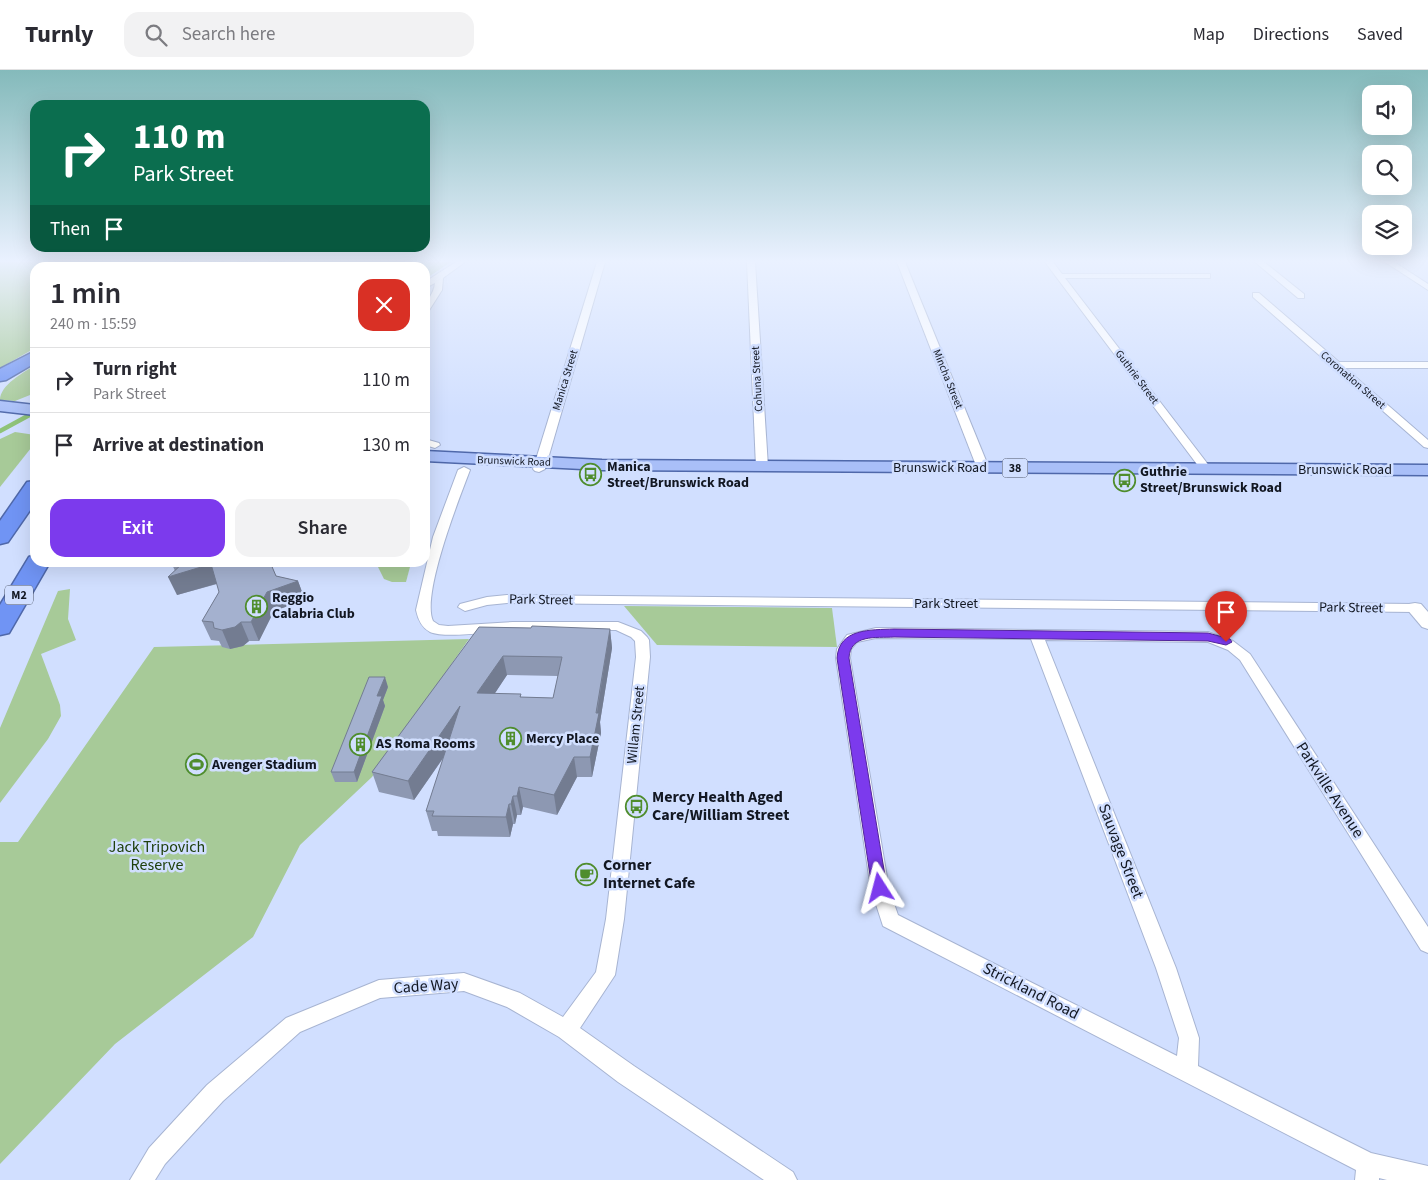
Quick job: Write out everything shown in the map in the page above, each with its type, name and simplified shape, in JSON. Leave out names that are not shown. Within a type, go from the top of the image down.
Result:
[{"type":"highway","points":[[2,377],[30,359]]},
{"type":"highway","points":[[0,537],[30,494]]},
{"type":"highway","name":"M2","points":[[0,627],[35,567]]},
{"type":"main road","points":[[0,406],[30,409]]},
{"type":"main road","points":[[0,418],[30,421]]},
{"type":"main road","name":"Brunswick Road","points":[[430,449],[467,465]]},
{"type":"main road","name":"Brunswick Road","points":[[430,469],[467,465],[602,465],[1428,470]]},
{"type":"street","name":"Manica Street","points":[[540,465],[585,314]]},
{"type":"street","name":"Cohuna Street","points":[[754,314],[762,467]]},
{"type":"street","name":"Mincha Street","points":[[922,314],[983,468]]},
{"type":"street","name":"Guthrie Street","points":[[1089,314],[1206,469]]},
{"type":"street","name":"Coronation Street","points":[[1277,314],[1428,445]]},
{"type":"street","points":[[1336,365],[1428,365]]},
{"type":"street","name":"Willam Street","points":[[467,465],[439,537],[423,610],[424,619],[436,629],[618,626],[636,634],[642,640],[643,657],[615,919],[605,975],[566,1030]]},
{"type":"street","name":"Park Street","points":[[465,607],[487,601],[508,599],[1421,609]]},
{"type":"street","points":[[1421,609],[1428,623]]},
{"type":"street","name":"Strickland Road","points":[[1036,634],[876,633],[852,638],[844,650],[843,658],[880,888],[890,920],[1187,1071],[1367,1172],[1428,1178]]},
{"type":"street","name":"Parkville Avenue","points":[[1036,634],[1208,637],[1226,642],[1237,648],[1245,657],[1428,944]]},
{"type":"street","name":"Sauvage Street","points":[[1036,634],[1166,968],[1189,1038],[1187,1071]]},
{"type":"street","name":"Cade Way","points":[[142,1180],[157,1156],[215,1093],[293,1025],[379,989],[464,982],[513,1000],[566,1030],[626,1074],[785,1180]]},
{"type":"green space","points":[[0,314],[30,314],[30,351],[0,368]]},
{"type":"green space","points":[[30,368],[30,395],[15,401],[0,400],[4,389]]},
{"type":"green space","points":[[15,432],[30,434],[30,449],[0,487],[0,439]]},
{"type":"green space","points":[[378,567],[410,567],[406,582],[392,582],[384,579]]},
{"type":"green space","points":[[70,589],[68,619],[76,640],[41,654],[60,705],[61,716],[48,739],[0,803],[0,728],[58,591]]},
{"type":"green space","points":[[624,606],[832,608],[837,647],[657,645]]},
{"type":"green space","name":"Jack Tripovich Reserve","points":[[469,639],[372,777],[300,845],[253,937],[115,1044],[0,1164],[0,842],[18,842],[154,647]]},
{"type":"building","points":[[179,567],[201,567],[168,577]]},
{"type":"building","points":[[212,567],[272,567],[276,576],[298,581],[267,592],[251,622],[241,622],[235,627],[222,630],[214,628],[213,622],[202,621],[219,592]]},
{"type":"building","name":"Mercy Place","points":[[532,626],[610,629],[596,713],[599,713],[590,757],[574,757],[554,795],[519,787],[517,796],[513,796],[511,804],[509,804],[506,817],[432,816],[434,811],[426,811],[460,706],[408,781],[372,772],[479,627],[531,628]],"holes":[[[503,656],[562,657],[553,698],[520,697],[521,694],[477,693]]]},
{"type":"building","points":[[369,677],[385,677],[377,696],[382,696],[354,772],[331,772]]},
{"type":"waterway","points":[[0,431],[30,415]]},
{"type":"place","name":"Manica Street/Brunswick Road","points":[[591,475]]},
{"type":"place","name":"Guthrie Street/Brunswick Road","points":[[1124,480]]},
{"type":"place","name":"Reggio Calabria Club","points":[[256,606]]},
{"type":"place","name":"Mercy Place","points":[[510,739]]},
{"type":"place","name":"AS Roma Rooms","points":[[360,744]]},
{"type":"place","name":"Avenger Stadium","points":[[196,765]]},
{"type":"place","name":"Mercy Health Aged Care/William Street","points":[[636,806]]},
{"type":"place","name":"Corner Internet Cafe","points":[[587,874]]},
{"type":"route","points":[[880,888],[843,658],[844,650],[852,638],[876,633],[1036,634],[1208,637],[1226,642]]}]
